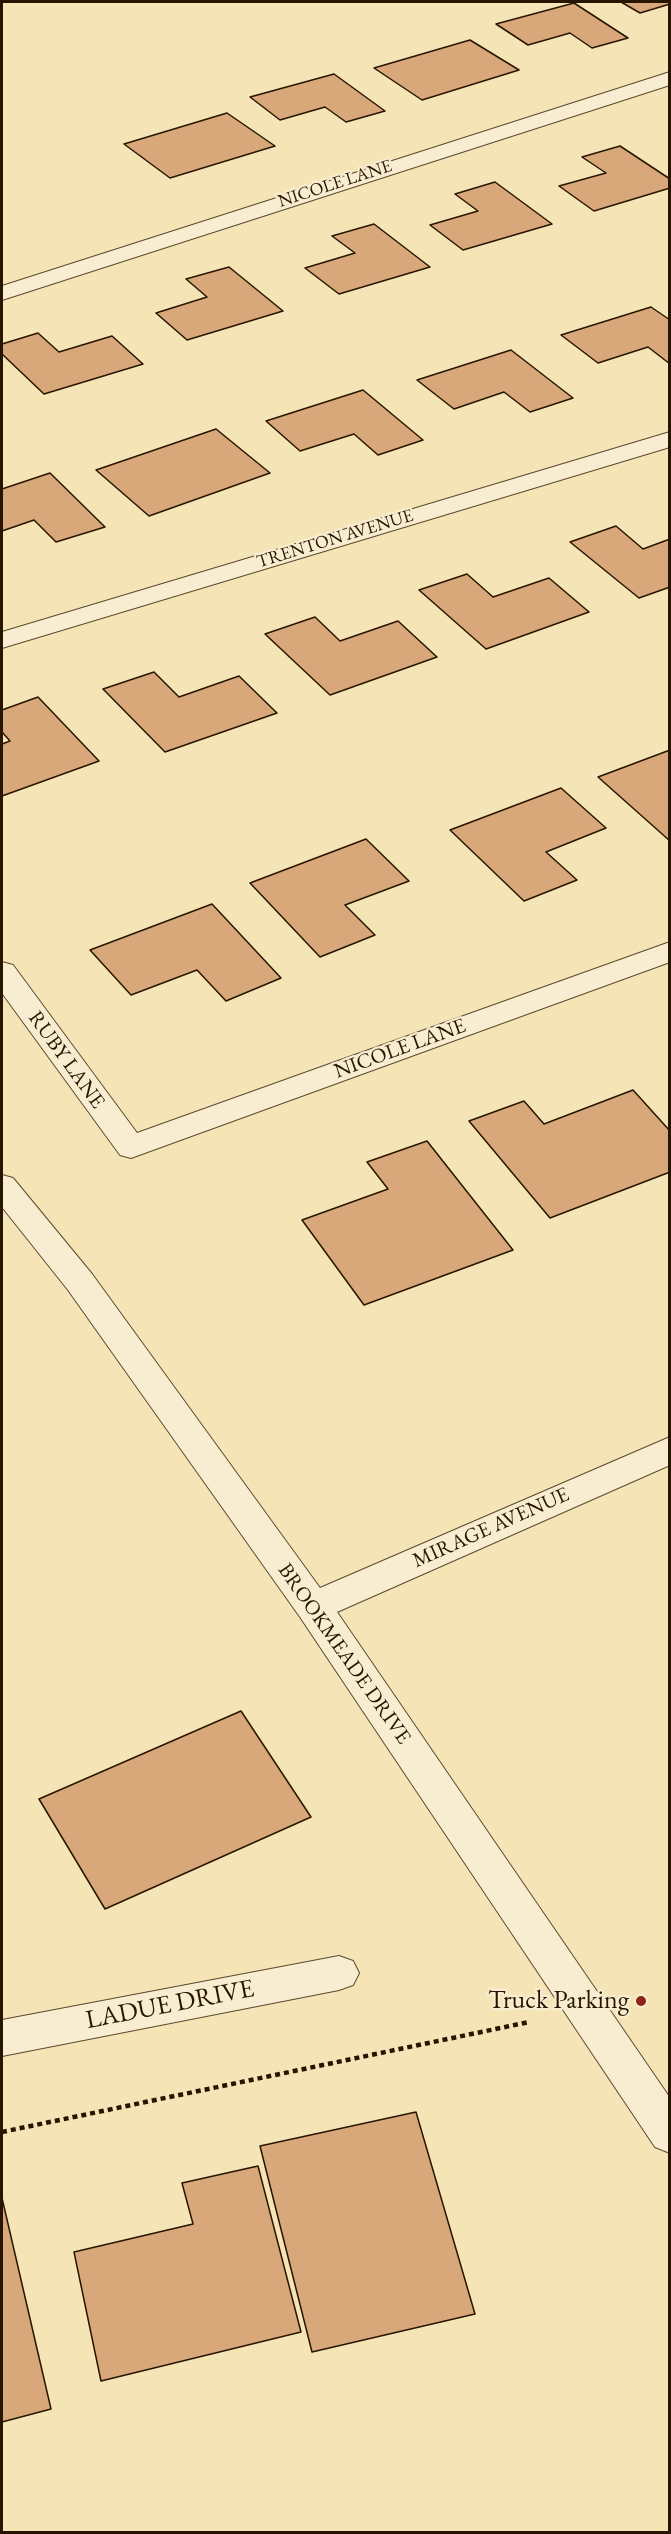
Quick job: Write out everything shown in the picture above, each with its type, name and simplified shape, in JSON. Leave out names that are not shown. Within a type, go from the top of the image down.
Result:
[{"type":"street","name":"NICOLE LANE","points":[[2,293],[669,78]]},
{"type":"street","name":"TRENTON AVENUE","points":[[2,640],[669,439]]},
{"type":"street","name":"NICOLE LANE","points":[[130,1147],[669,951]]},
{"type":"street","name":"RUBY LANE","points":[[2,972],[130,1147]]},
{"type":"street","name":"BROOKMEADE DRIVE","points":[[2,1186],[80,1282],[314,1606],[669,2134]]},
{"type":"street","name":"MIRAGE AVENUE","points":[[314,1606],[669,1450]]},
{"type":"street","name":"LADUE DRIVE","points":[[2,2038],[339,1973]]},
{"type":"path","points":[[2,2132],[586,2010]]},
{"type":"building","points":[[621,2],[670,2],[670,4],[640,13]]},
{"type":"building","points":[[574,3],[628,38],[592,48],[570,33],[528,45],[496,24]]},
{"type":"building","points":[[470,40],[519,70],[422,100],[374,68]]},
{"type":"building","points":[[334,74],[385,111],[346,122],[325,107],[280,120],[250,97]]},
{"type":"building","points":[[227,113],[275,146],[170,178],[124,144]]},
{"type":"building","points":[[620,146],[670,179],[670,188],[594,211],[559,186],[606,173],[582,157]]},
{"type":"building","points":[[495,182],[552,224],[463,250],[430,225],[478,211],[455,194]]},
{"type":"building","points":[[374,224],[430,267],[339,294],[305,268],[355,253],[332,236]]},
{"type":"building","points":[[229,267],[283,311],[187,340],[156,313],[207,297],[186,279]]},
{"type":"building","points":[[651,307],[670,320],[670,364],[648,347],[598,363],[561,335]]},
{"type":"building","points":[[38,333],[59,352],[112,336],[143,364],[44,394],[2,354],[2,344]]},
{"type":"building","points":[[511,350],[573,398],[530,412],[504,392],[454,409],[417,380]]},
{"type":"building","points":[[363,390],[423,440],[378,455],[354,434],[300,451],[266,421]]},
{"type":"building","points":[[216,429],[270,473],[149,516],[96,470]]},
{"type":"building","points":[[50,473],[105,527],[56,542],[34,520],[2,531],[2,489]]},
{"type":"building","points":[[616,526],[643,549],[670,539],[670,587],[639,598],[570,542]]},
{"type":"building","points":[[467,574],[493,597],[549,578],[589,612],[486,649],[419,590]]},
{"type":"building","points":[[315,617],[340,641],[398,621],[437,657],[330,695],[265,634]]},
{"type":"building","points":[[154,672],[179,697],[239,676],[277,713],[165,752],[103,689]]},
{"type":"building","points":[[38,697],[99,761],[2,796],[2,744],[10,741],[2,732],[2,710]]},
{"type":"building","points":[[670,750],[670,841],[598,777]]},
{"type":"building","points":[[561,788],[606,828],[546,852],[577,880],[524,901],[450,830]]},
{"type":"building","points":[[366,839],[409,881],[345,905],[375,935],[320,957],[250,883]]},
{"type":"building","points":[[212,904],[281,978],[226,1001],[197,970],[131,995],[90,950]]},
{"type":"building","points":[[633,1090],[670,1131],[670,1172],[550,1218],[469,1121],[524,1101],[544,1124]]},
{"type":"building","points":[[427,1141],[513,1250],[364,1305],[302,1220],[388,1189],[367,1162]]},
{"type":"building","points":[[241,1711],[311,1817],[105,1909],[39,1799]]},
{"type":"building","points":[[416,2112],[475,2314],[312,2352],[260,2146]]},
{"type":"building","points":[[258,2166],[301,2332],[101,2381],[74,2252],[193,2224],[182,2183]]},
{"type":"building","points":[[2,2198],[51,2409],[2,2422]]},
{"type":"place","name":"Truck Parking","points":[[641,2001]]}]
